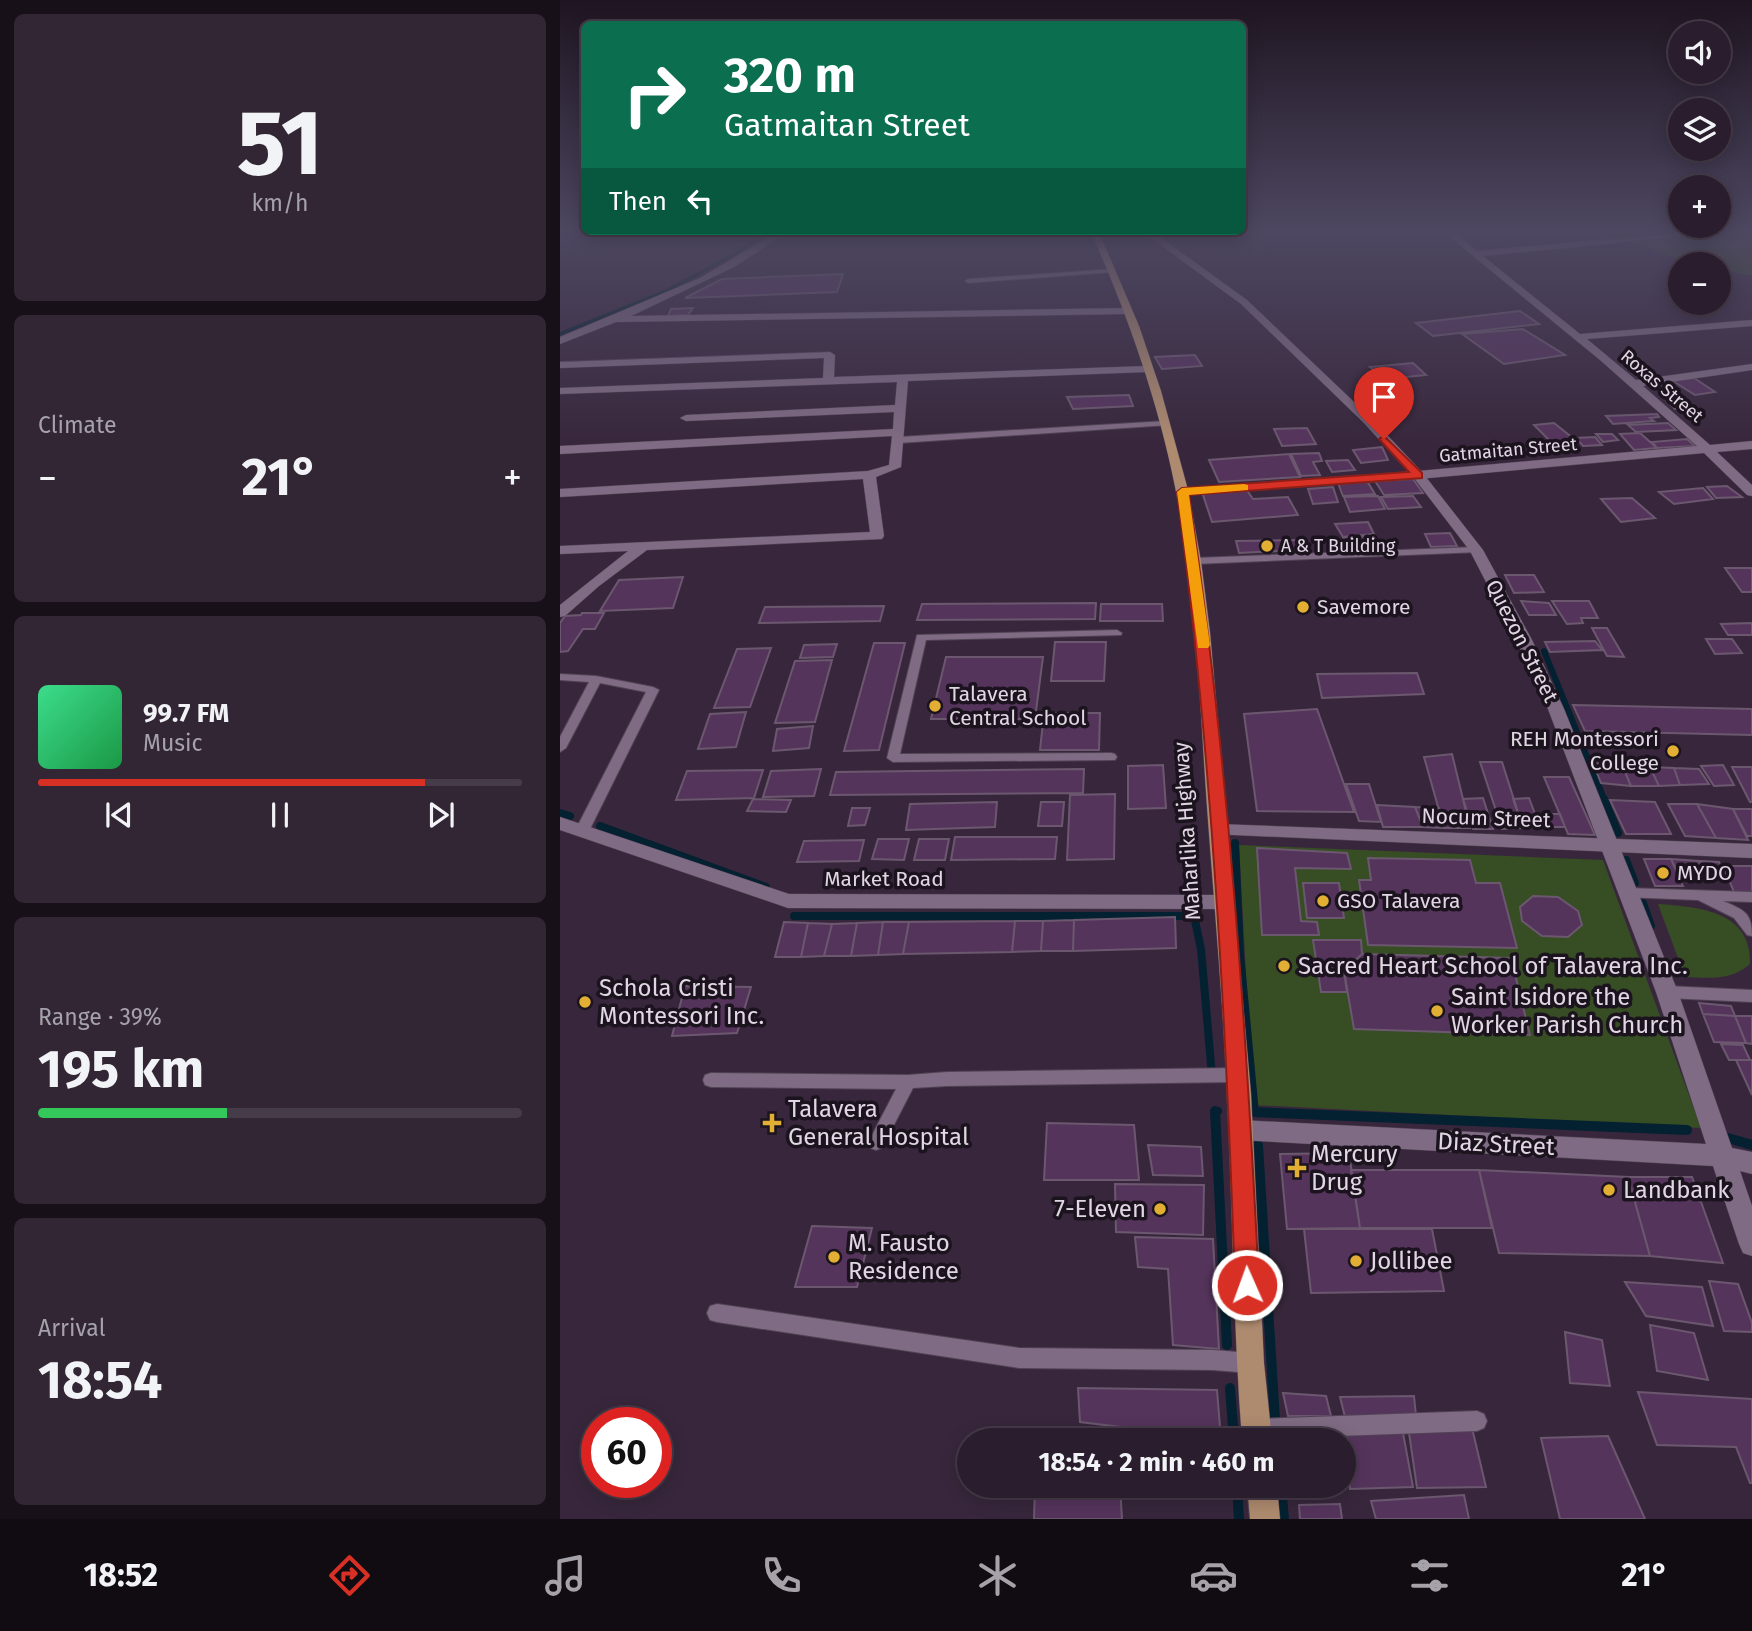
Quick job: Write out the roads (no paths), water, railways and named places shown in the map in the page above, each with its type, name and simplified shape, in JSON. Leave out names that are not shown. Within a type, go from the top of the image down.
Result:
[{"type":"main road","name":"Maharlika Highway","points":[[1124,303],[1166,423],[1182,492],[1202,632],[1237,1075],[1250,1363],[1256,1428]]},
{"type":"main road","points":[[1263,1498],[1265,1519]]},
{"type":"street","points":[[560,341],[653,303]]},
{"type":"street","name":"Quezon Street","points":[[1245,303],[1368,421],[1418,475],[1476,550],[1524,640],[1556,709],[1667,992],[1752,1244]]},
{"type":"street","name":"Roxas Street","points":[[1536,303],[1709,449],[1752,492]]},
{"type":"street","points":[[613,320],[747,315],[1021,315],[1127,311]]},
{"type":"street","points":[[1578,337],[1641,329],[1696,330],[1752,323]]},
{"type":"street","points":[[560,365],[830,355],[828,380]]},
{"type":"street","points":[[1632,384],[1752,367]]},
{"type":"street","points":[[560,391],[1147,369]]},
{"type":"street","points":[[560,493],[869,475],[895,467],[900,436],[903,379]]},
{"type":"street","points":[[686,418],[900,408]]},
{"type":"street","points":[[560,450],[900,436]]},
{"type":"street","name":"Gatmaitan Street","points":[[1182,492],[1418,475],[1752,445]]},
{"type":"street","points":[[560,550],[877,536],[869,475]]},
{"type":"street","points":[[560,612],[594,583],[644,547]]},
{"type":"street","name":"Market Road","points":[[560,823],[788,901],[1222,902]]},
{"type":"street","name":"Nocum Street","points":[[1218,830],[1752,851]]},
{"type":"street","name":"Diaz Street","points":[[1240,1130],[1721,1156],[1752,1163]]},
{"type":"lane","points":[[900,436],[1166,423]]},
{"type":"lane","points":[[1193,558],[1476,550]]},
{"type":"lane","points":[[1193,558],[1333,551]]},
{"type":"lane","points":[[1111,757],[892,758],[921,638],[1118,633]]},
{"type":"lane","points":[[560,677],[596,679],[653,690],[583,829]]},
{"type":"lane","points":[[560,748],[596,679]]},
{"type":"lane","points":[[1628,892],[1752,897]]},
{"type":"lane","points":[[1698,895],[1740,915],[1752,931]]},
{"type":"lane","points":[[1667,992],[1744,995],[1752,988]]},
{"type":"lane","points":[[711,1080],[908,1082],[947,1079],[1237,1075]]},
{"type":"lane","points":[[876,1143],[908,1082]]},
{"type":"lane","points":[[718,1313],[1019,1358],[1213,1360],[1250,1363]]},
{"type":"lane","points":[[1356,1429],[1477,1421]]},
{"type":"waterway","points":[[560,334],[636,303]]},
{"type":"waterway","points":[[1544,651],[1605,801]]},
{"type":"waterway","points":[[1604,799],[1618,833]]},
{"type":"waterway","points":[[560,813],[570,816]]},
{"type":"waterway","points":[[600,826],[766,887]]},
{"type":"waterway","points":[[1235,843],[1240,954],[1255,1112]]},
{"type":"waterway","points":[[1626,860],[1635,883]]},
{"type":"waterway","points":[[1643,903],[1651,926]]},
{"type":"waterway","points":[[794,916],[1194,916],[1201,949],[1212,1076]]},
{"type":"waterway","points":[[1255,1112],[1252,1112],[1255,1112]]},
{"type":"waterway","points":[[1255,1112],[1281,1113]]},
{"type":"waterway","points":[[1255,1112],[1687,1130]]},
{"type":"waterway","points":[[1215,1113],[1227,1345]]},
{"type":"waterway","points":[[1721,1136],[1752,1145]]},
{"type":"waterway","points":[[1258,1145],[1275,1420]]},
{"type":"waterway","points":[[1230,1388],[1233,1428]]},
{"type":"waterway","points":[[1238,1498],[1239,1519]]},
{"type":"waterway","points":[[1282,1498],[1284,1519]]},
{"type":"place","name":"A & T Building","points":[[1267,546]]},
{"type":"place","name":"Savemore","points":[[1303,607]]},
{"type":"place","name":"Talavera Central School","points":[[935,706]]},
{"type":"place","name":"REH Montessori College","points":[[1673,751]]},
{"type":"place","name":"MYDO","points":[[1663,873]]},
{"type":"place","name":"GSO Talavera","points":[[1323,901]]},
{"type":"place","name":"Sacred Heart School of Talavera Inc.","points":[[1284,966]]},
{"type":"place","name":"Schola Cristi Montessori Inc.","points":[[585,1002]]},
{"type":"place","name":"Saint Isidore the Worker Parish Church","points":[[1437,1011]]},
{"type":"place","name":"Talavera General Hospital","points":[[772,1123]]},
{"type":"place","name":"Mercury Drug","points":[[1297,1168]]},
{"type":"place","name":"Landbank","points":[[1609,1190]]},
{"type":"place","name":"7-Eleven","points":[[1160,1209]]},
{"type":"place","name":"M. Fausto Residence","points":[[834,1257]]},
{"type":"place","name":"Jollibee","points":[[1356,1261]]}]
